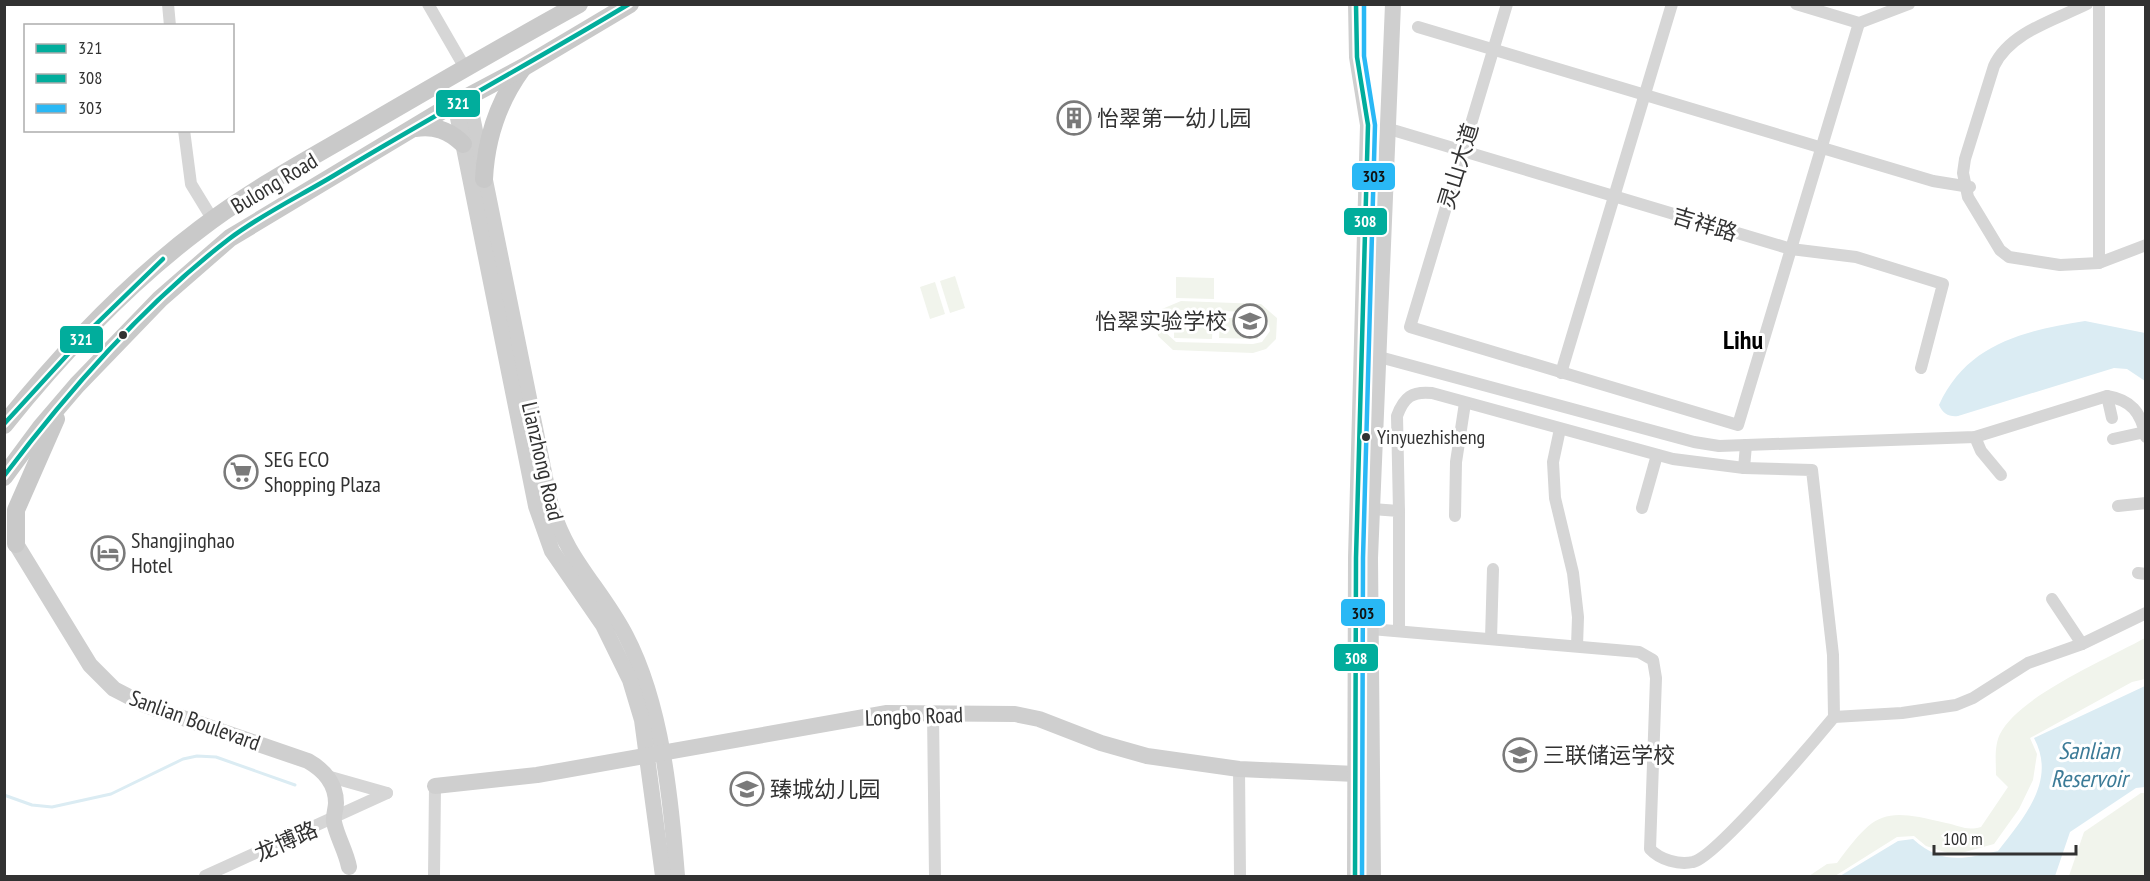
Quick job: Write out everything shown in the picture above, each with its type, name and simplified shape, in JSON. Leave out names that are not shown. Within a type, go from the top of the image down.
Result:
[{"type":"main road","name":"Bulong Road","points":[[4,425],[128,291],[213,220],[261,187],[579,4]]},
{"type":"main road","name":"Bulong Road","points":[[4,477],[41,427],[71,392],[160,299],[215,250],[263,216],[630,4]]},
{"type":"main road","points":[[484,179],[487,148],[494,119],[507,92],[524,67]]},
{"type":"main road","points":[[413,128],[436,128],[451,134],[463,144]]},
{"type":"main road","points":[[16,544],[16,510],[55,420],[71,392]]},
{"type":"main road","points":[[4,521],[16,544]]},
{"type":"street","points":[[168,4],[170,24]]},
{"type":"street","points":[[428,4],[465,68]]},
{"type":"street","points":[[1355,876],[1364,774],[1371,629],[1372,509],[1368,124],[1357,57],[1356,4]]},
{"type":"street","points":[[1372,876],[1364,774],[1356,558],[1393,4]]},
{"type":"street","name":"灵山大道","points":[[1507,4],[1410,327],[1561,373]]},
{"type":"street","points":[[1672,4],[1561,373],[1738,425],[1859,23]]},
{"type":"street","points":[[1796,4],[1859,23],[1909,4]]},
{"type":"street","points":[[2087,4],[2020,37],[2000,54],[1994,66],[1965,159],[1967,187],[1972,207],[1992,241],[2009,257],[2060,265],[2099,263],[2145,245]]},
{"type":"street","points":[[2099,4],[2099,263]]},
{"type":"street","points":[[1418,27],[1933,181],[1967,187]]},
{"type":"street","name":"Lianzhong Road","points":[[461,100],[463,144],[540,521],[560,565],[603,625],[622,661],[654,754],[677,876]]},
{"type":"street","name":"Lianzhong Road","points":[[461,100],[484,179],[554,517],[572,558],[615,617],[635,655],[653,706],[654,754],[663,876]]},
{"type":"street","name":"吉祥路","points":[[1386,128],[1791,249],[1856,257],[1943,284],[1921,368]]},
{"type":"street","points":[[184,132],[191,184],[213,220]]},
{"type":"street","points":[[1370,354],[1694,442],[1746,445],[1976,437],[2107,396],[2123,399],[2135,407],[2145,434],[2113,439]]},
{"type":"street","points":[[1371,629],[1639,652],[1653,660],[1656,678],[1650,849],[1657,856],[1666,859],[1695,862],[1708,853],[1773,788],[1833,717],[1833,655],[1812,470],[1744,468],[1657,455],[1432,393],[1418,392],[1401,404],[1397,416],[1399,631]]},
{"type":"street","points":[[2107,396],[2112,418]]},
{"type":"street","points":[[1455,516],[1456,462],[1466,403]]},
{"type":"street","points":[[1560,429],[1554,462],[1555,498],[1573,573],[1578,617],[1577,646]]},
{"type":"street","points":[[1976,437],[1981,451],[2001,475]]},
{"type":"street","points":[[1744,468],[1746,445]]},
{"type":"street","points":[[1642,508],[1657,455]]},
{"type":"street","points":[[2118,507],[2145,503]]},
{"type":"street","points":[[1372,509],[1399,511]]},
{"type":"street","name":"Sanlian Boulevard","points":[[16,544],[90,664],[114,689],[145,705],[308,761],[327,776]]},
{"type":"street","points":[[1491,639],[1494,569]]},
{"type":"street","points":[[2052,599],[2082,644]]},
{"type":"street","points":[[1833,717],[1902,713],[1956,705],[1973,698],[2028,663],[2082,644],[2145,613]]},
{"type":"street","name":"Longbo Road","points":[[435,786],[507,780],[887,713],[1027,716],[1131,753],[1239,770],[1364,774]]},
{"type":"street","points":[[933,713],[934,876]]},
{"type":"street","points":[[1239,770],[1240,876]]},
{"type":"street","points":[[327,776],[387,793],[333,820]]},
{"type":"street","points":[[327,776],[335,797],[333,820],[345,848],[349,872]]},
{"type":"street","points":[[434,876],[435,786]]},
{"type":"street","name":"龙博路","points":[[205,876],[333,820]]},
{"type":"shaded area","points":[[955,276],[965,308],[950,313],[940,281]]},
{"type":"shaded area","points":[[1176,277],[1214,278],[1214,299],[1176,298]]},
{"type":"shaded area","points":[[935,282],[945,314],[930,319],[920,287]]},
{"type":"shaded area","points":[[1181,301],[1261,304],[1277,318],[1276,339],[1266,349],[1253,353],[1173,350],[1158,336],[1156,322],[1162,309]],"holes":[[[1177,310],[1258,312],[1268,321],[1270,331],[1262,342],[1253,344],[1176,342],[1166,333],[1167,319]]]},
{"type":"shaded area","points":[[1174,317],[1213,318],[1212,339],[1174,338]]},
{"type":"shaded area","points":[[1220,318],[1258,318],[1258,339],[1219,338]]},
{"type":"shaded area","points":[[2145,638],[2145,679],[2132,682],[2030,738],[2037,754],[2033,780],[2019,809],[1994,844],[1954,855],[1926,846],[1914,836],[1897,837],[1835,876],[1809,876],[1827,864],[1837,863],[1861,833],[1882,818],[1907,815],[1967,828],[1981,827],[2008,787],[1996,775],[1996,754],[2000,734],[2010,720],[2044,692]]},
{"type":"shaded area","points":[[2141,793],[2145,793],[2145,876],[2069,876],[2084,832]]},
{"type":"water","points":[[2085,321],[2145,333],[2145,381],[2127,369],[2114,368],[1958,416],[1942,411],[1939,405],[1951,384],[1981,354],[2019,336]]},
{"type":"water","name":"Sanlian Reservoir","points":[[2145,686],[2145,787],[2136,788],[2070,832],[2055,876],[1840,876],[1898,841],[1913,839],[1934,853],[1954,858],[1998,851],[2027,812],[2040,784],[2042,769],[2040,754],[2034,738]]},
{"type":"waterway","points":[[4,795],[32,805],[52,807],[111,794],[183,759],[197,756],[216,757],[295,785]]},
{"type":"transit line","name":"321","points":[[4,476],[54,412],[137,320],[229,239],[268,213],[629,4]]},
{"type":"transit line","name":"308","points":[[1355,876],[1356,558],[1368,125],[1357,57],[1356,4]]},
{"type":"transit line","name":"303","points":[[1362,876],[1363,558],[1375,125],[1364,56],[1364,4]]},
{"type":"transit line","name":"321","points":[[4,424],[91,329],[163,259]]},
{"type":"place","name":"怡翠第一幼儿园","points":[[1074,118]]},
{"type":"place","name":"怡翠实验学校","points":[[1250,321]]},
{"type":"place","name":"Yinyuezhisheng","points":[[1366,437]]},
{"type":"place","name":"SEG ECO Shopping Plaza","points":[[241,472]]},
{"type":"place","name":"Shangjinghao Hotel","points":[[108,553]]},
{"type":"place","name":"三联储运学校","points":[[1520,755]]},
{"type":"place","name":"臻城幼儿园","points":[[747,789]]},
{"type":"district","name":"Lihu","points":[[1743,339]]}]
